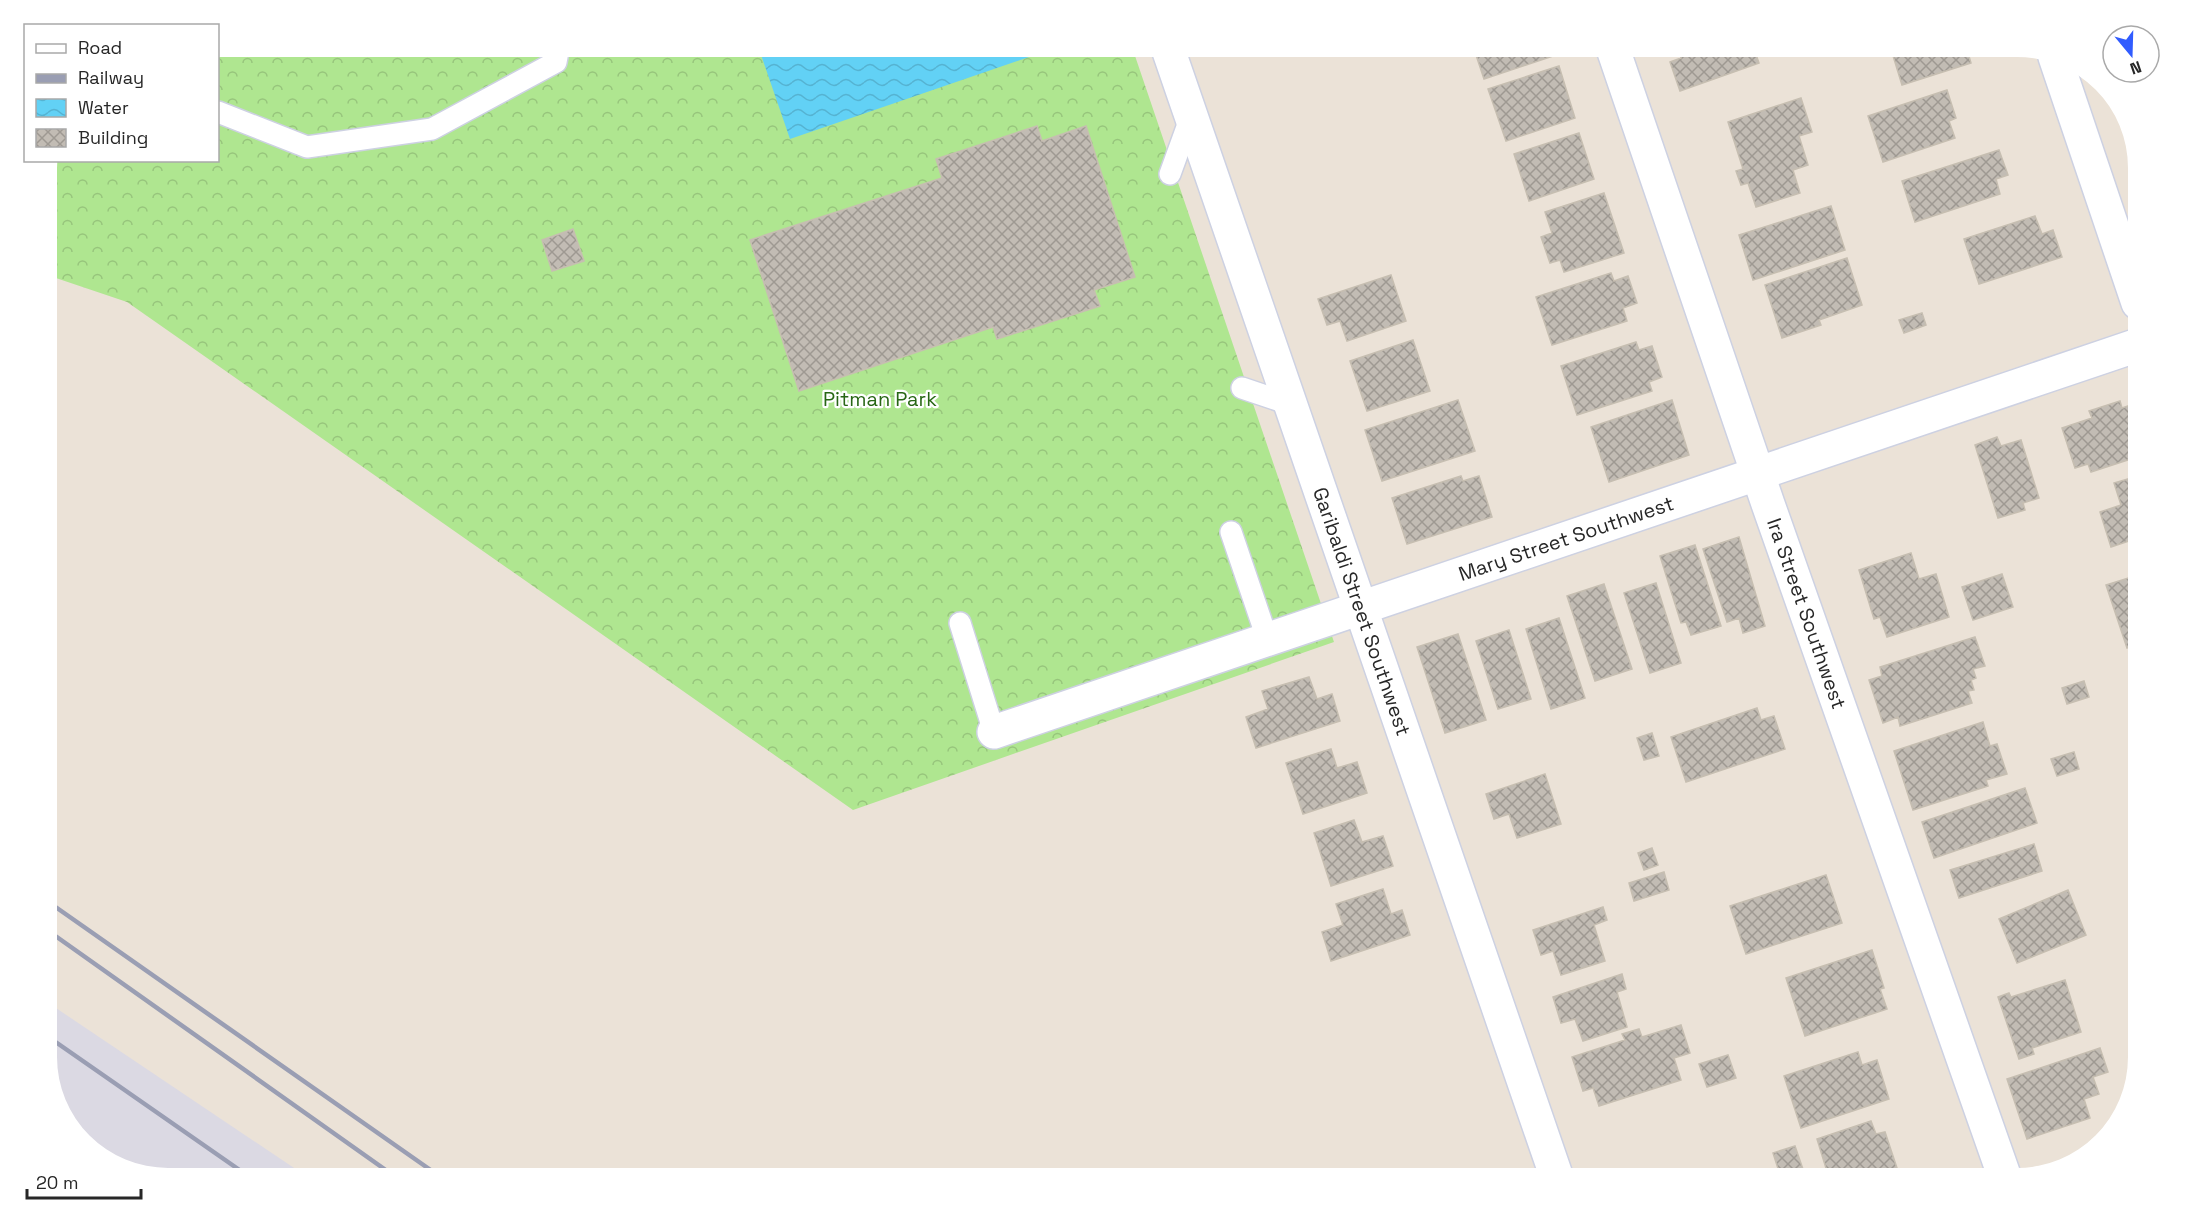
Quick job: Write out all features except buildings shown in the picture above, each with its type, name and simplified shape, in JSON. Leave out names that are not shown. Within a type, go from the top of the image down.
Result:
[{"type":"street","name":"Garibaldi Street Southwest","points":[[1171,57],[1362,606],[1553,1168]]},
{"type":"street","name":"Ira Street Southwest","points":[[1616,57],[1757,473],[2001,1168]]},
{"type":"street","points":[[2058,65],[2128,273]]},
{"type":"street","name":"Mary Street Southwest","points":[[994,732],[2128,348]]},
{"type":"lane","points":[[219,112],[307,147],[432,129],[556,62],[557,57]]},
{"type":"lane","points":[[1170,174],[1191,116]]},
{"type":"lane","points":[[1242,388],[1292,405]]},
{"type":"lane","points":[[1231,532],[1267,638]]},
{"type":"lane","points":[[960,623],[994,732]]},
{"type":"shaded area","points":[[57,1009],[294,1168],[154,1167],[126,1160],[100,1145],[80,1125],[63,1093],[57,1064]]},
{"type":"green space","name":"Pitman Park","points":[[219,57],[1135,57],[1334,642],[853,810],[127,302],[57,278],[57,162],[219,162]]},
{"type":"water","points":[[762,57],[1029,57],[790,139]]},
{"type":"railway","points":[[57,908],[428,1168]]},
{"type":"railway","points":[[57,937],[383,1168]]},
{"type":"railway","points":[[57,1043],[237,1168]]}]
